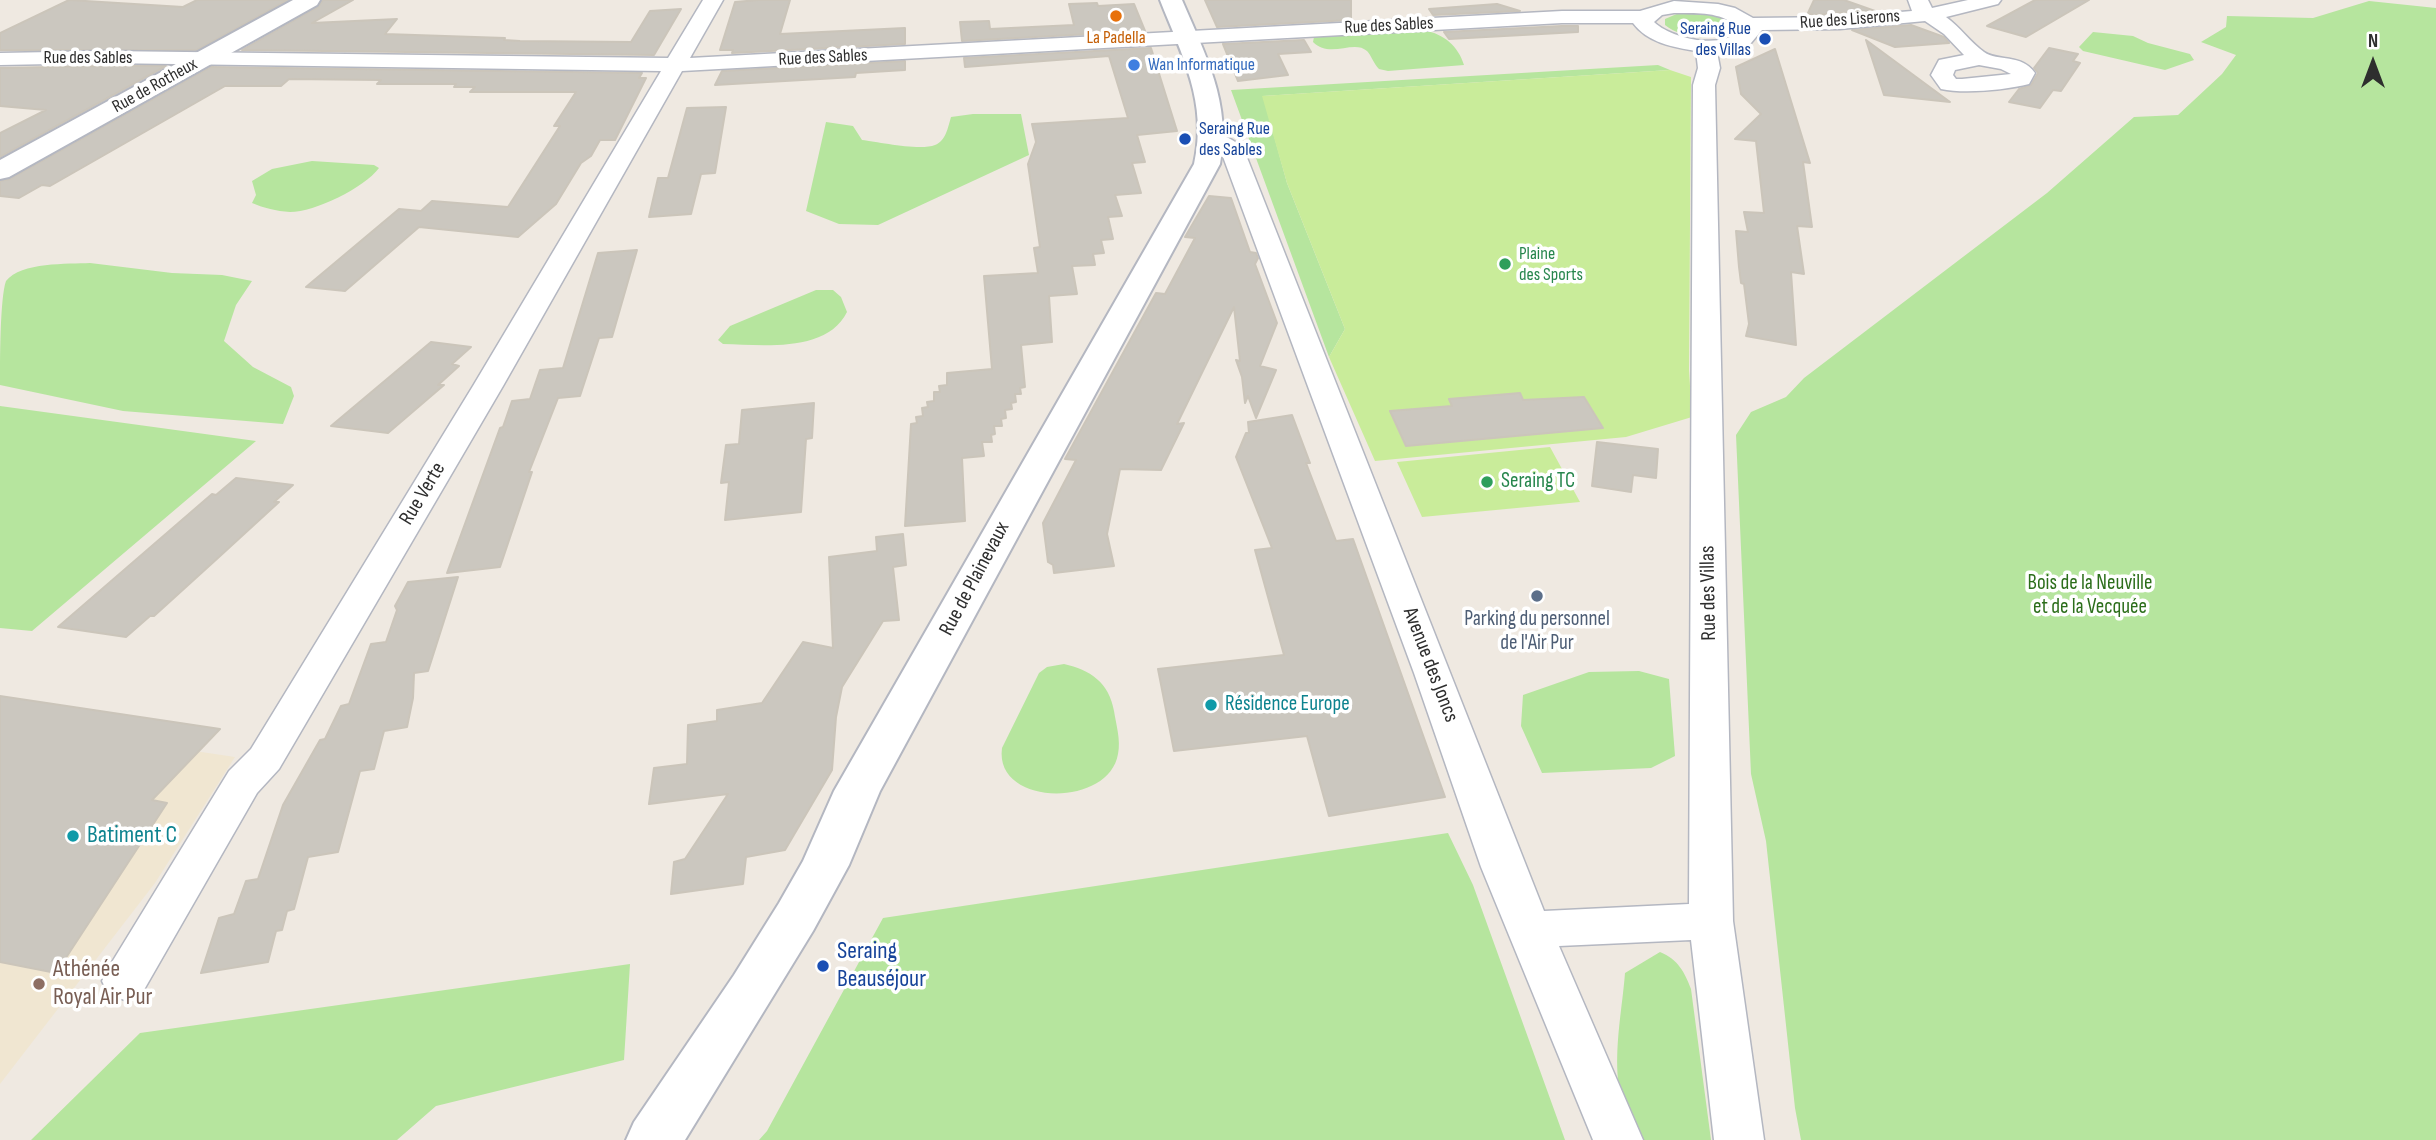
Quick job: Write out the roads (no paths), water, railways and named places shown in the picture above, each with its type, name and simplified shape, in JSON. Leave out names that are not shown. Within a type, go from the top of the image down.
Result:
[{"type":"street","name":"Rue de Rotheux","points":[[0,171],[309,0]]},
{"type":"street","name":"Rue Verte","points":[[125,981],[243,782],[265,759],[713,0]]},
{"type":"street","name":"Rue de Plainevaux","points":[[654,1140],[752,990],[825,865],[858,791],[972,589],[979,569],[1207,164],[1212,138],[1206,86],[1171,0]]},
{"type":"street","points":[[1596,0],[1615,17]]},
{"type":"street","points":[[1733,0],[1774,13],[1839,23]]},
{"type":"street","name":"Rue des Liserons","points":[[1749,24],[1839,23],[1923,7],[1972,2]]},
{"type":"street","name":"Rue des Sables","points":[[0,59],[676,65],[1562,17],[1644,17],[1661,9],[1706,4],[1749,24]]},
{"type":"street","points":[[1923,7],[1951,30],[1979,60]]},
{"type":"street","points":[[1644,17],[1643,23],[1647,30],[1657,36],[1706,46],[1739,42],[1749,37],[1752,31],[1749,24]]},
{"type":"street","name":"Rue des Villas","points":[[1706,46],[1709,68],[1704,85],[1711,921],[1739,1140]]},
{"type":"street","name":"Avenue des Joncs","points":[[1212,138],[1232,150],[1529,930],[1618,1140]]},
{"type":"street","points":[[1197,185],[1227,181],[1246,188]]},
{"type":"street","points":[[1529,930],[1711,921]]},
{"type":"place","name":"La Padella","points":[[1116,16]]},
{"type":"place","name":"Seraing Rue des Villas","points":[[1765,39]]},
{"type":"place","name":"Wan Informatique","points":[[1134,65]]},
{"type":"place","name":"Seraing Rue des Sables","points":[[1185,139]]},
{"type":"place","name":"Plaine des Sports","points":[[1505,264]]},
{"type":"place","name":"Seraing TC","points":[[1487,482]]},
{"type":"place","name":"Parking du personnel de l'Air Pur","points":[[1537,596]]},
{"type":"place","name":"Résidence Europe","points":[[1211,705]]},
{"type":"place","name":"Batiment C","points":[[73,836]]},
{"type":"place","name":"Seraing Beauséjour","points":[[823,966]]},
{"type":"place","name":"Athénée Royal Air Pur","points":[[39,984]]},
{"type":"park label","name":"Bois de la Neuville et de la Vecquée","points":[[2090,596]]}]
